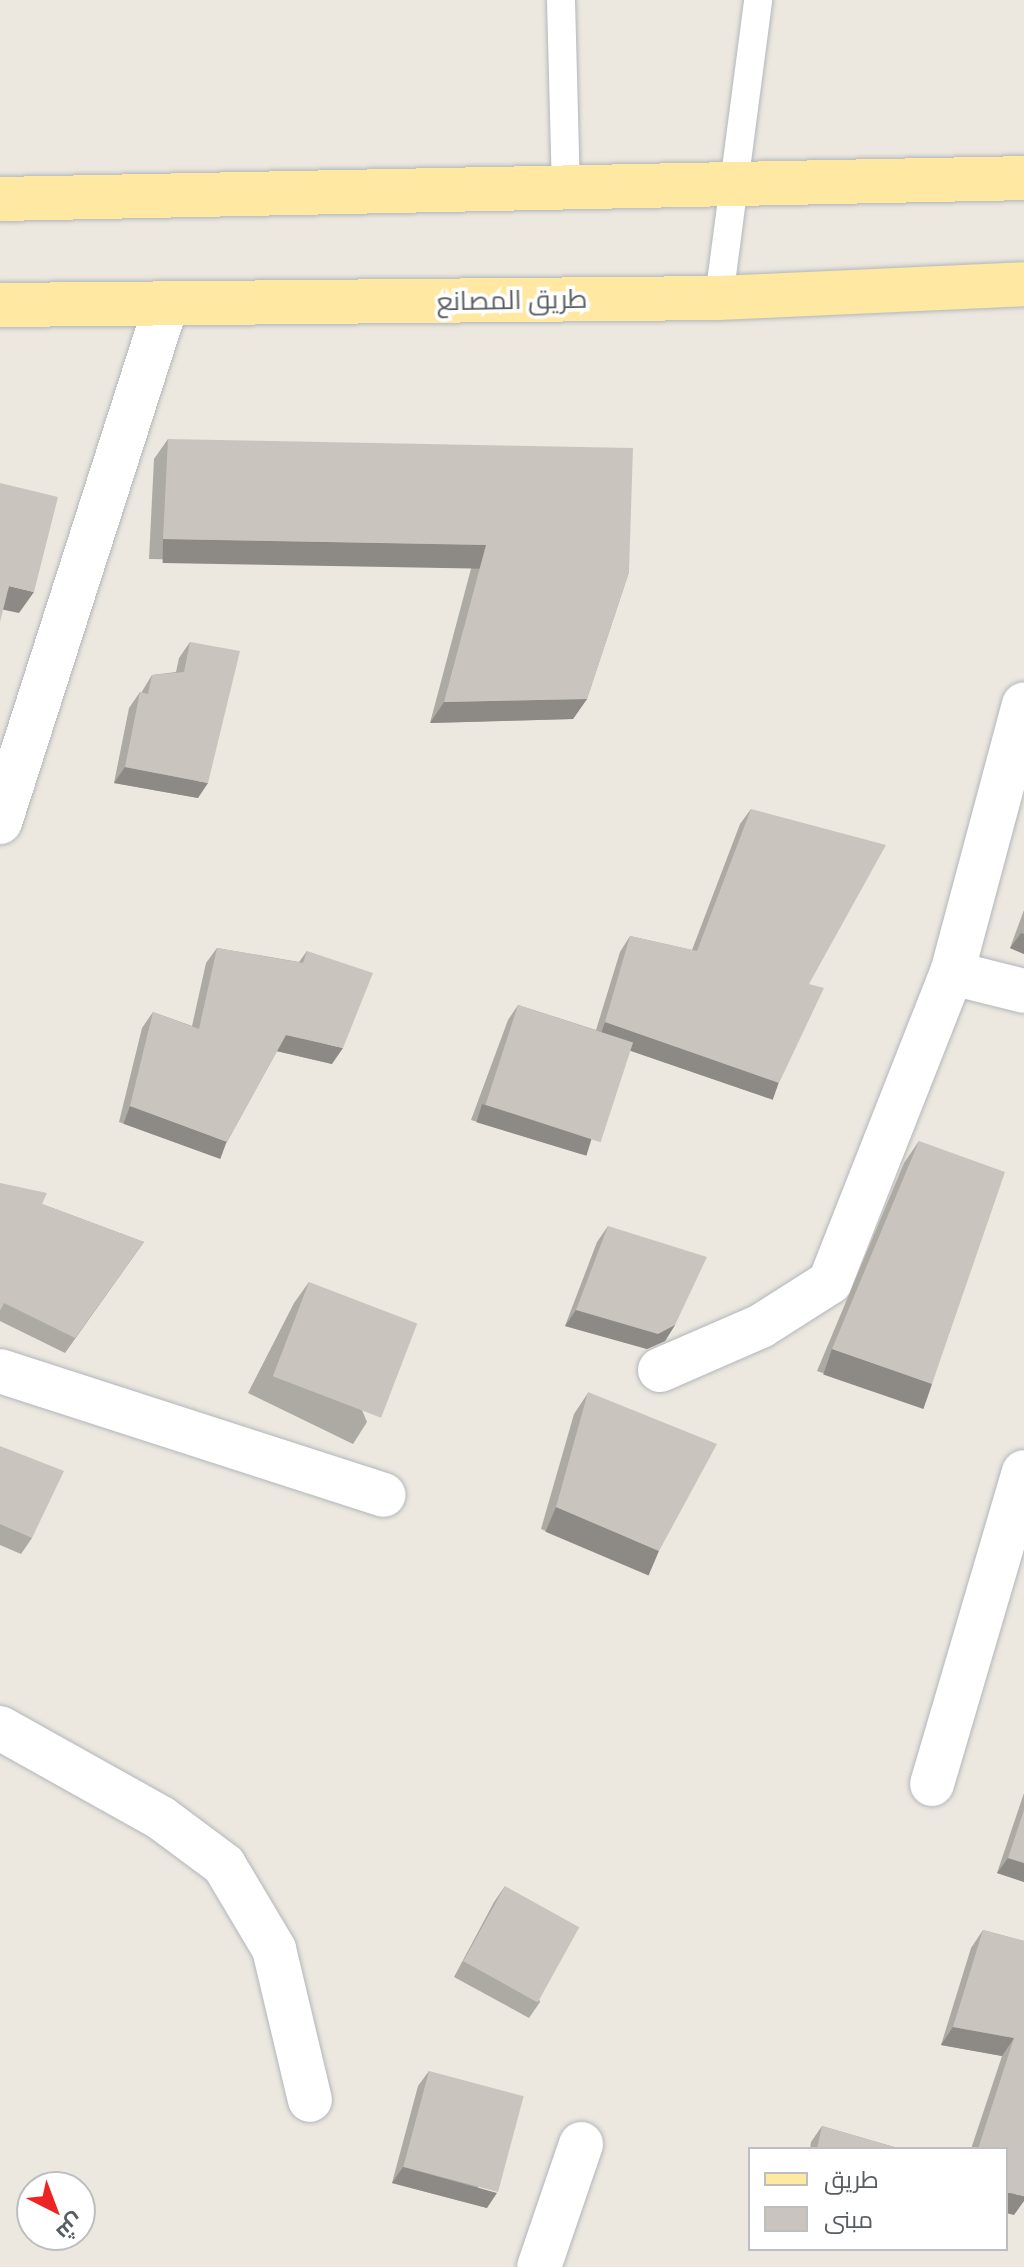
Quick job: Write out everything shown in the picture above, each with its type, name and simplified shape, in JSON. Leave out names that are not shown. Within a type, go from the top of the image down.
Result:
[{"type":"main road","points":[[0,199],[566,191],[733,182],[1024,178]]},
{"type":"main road","name":"طريق المصانع","points":[[0,305],[165,308],[719,298],[1024,284]]},
{"type":"street","points":[[0,822],[165,308]]},
{"type":"street","points":[[660,1370],[761,1326],[830,1282],[952,973],[1024,705]]},
{"type":"street","points":[[952,973],[1024,991]]},
{"type":"street","points":[[0,1371],[383,1495]]},
{"type":"street","points":[[932,1784],[1024,1472]]},
{"type":"street","points":[[0,1728],[161,1818],[224,1865],[274,1949],[310,2100]]},
{"type":"street","points":[[539,2267],[581,2144]]},
{"type":"lane","points":[[561,0],[566,191]]},
{"type":"lane","points":[[719,298],[758,0]]},
{"type":"building","points":[[168,439],[633,448],[629,572],[587,699],[444,702],[486,545],[163,539]]},
{"type":"building","points":[[0,483],[58,497],[34,592],[9,586],[0,622]]},
{"type":"building","points":[[190,642],[240,651],[208,783],[125,767],[140,692],[148,694],[152,675],[184,672]]},
{"type":"building","points":[[751,809],[886,845],[809,984],[824,988],[779,1083],[605,1022],[630,936],[697,951]]},
{"type":"building","points":[[217,948],[303,963],[307,951],[373,973],[343,1048],[286,1035],[227,1142],[130,1106],[153,1012],[199,1029]]},
{"type":"building","points":[[518,1005],[633,1042],[601,1142],[486,1105]]},
{"type":"building","points":[[919,1141],[1005,1172],[932,1384],[832,1349]]},
{"type":"building","points":[[0,1183],[47,1193],[42,1204],[144,1242],[75,1338],[4,1303],[0,1311]]},
{"type":"building","points":[[608,1226],[707,1257],[675,1325],[658,1334],[576,1310]]},
{"type":"building","points":[[309,1282],[417,1324],[381,1418],[273,1376]]},
{"type":"building","points":[[588,1392],[717,1444],[659,1551],[556,1507]]},
{"type":"building","points":[[0,1446],[64,1471],[32,1538],[0,1524]]},
{"type":"building","points":[[1024,1810],[1024,1863],[1008,1858]]},
{"type":"building","points":[[505,1886],[579,1927],[538,2002],[463,1961]]},
{"type":"building","points":[[983,1930],[1024,1941],[1024,2196],[1008,2192],[1008,2147],[979,2147],[1014,2038],[953,2027]]},
{"type":"building","points":[[429,2071],[524,2096],[498,2192],[403,2167]]},
{"type":"building","points":[[822,2126],[894,2147],[817,2147]]}]
